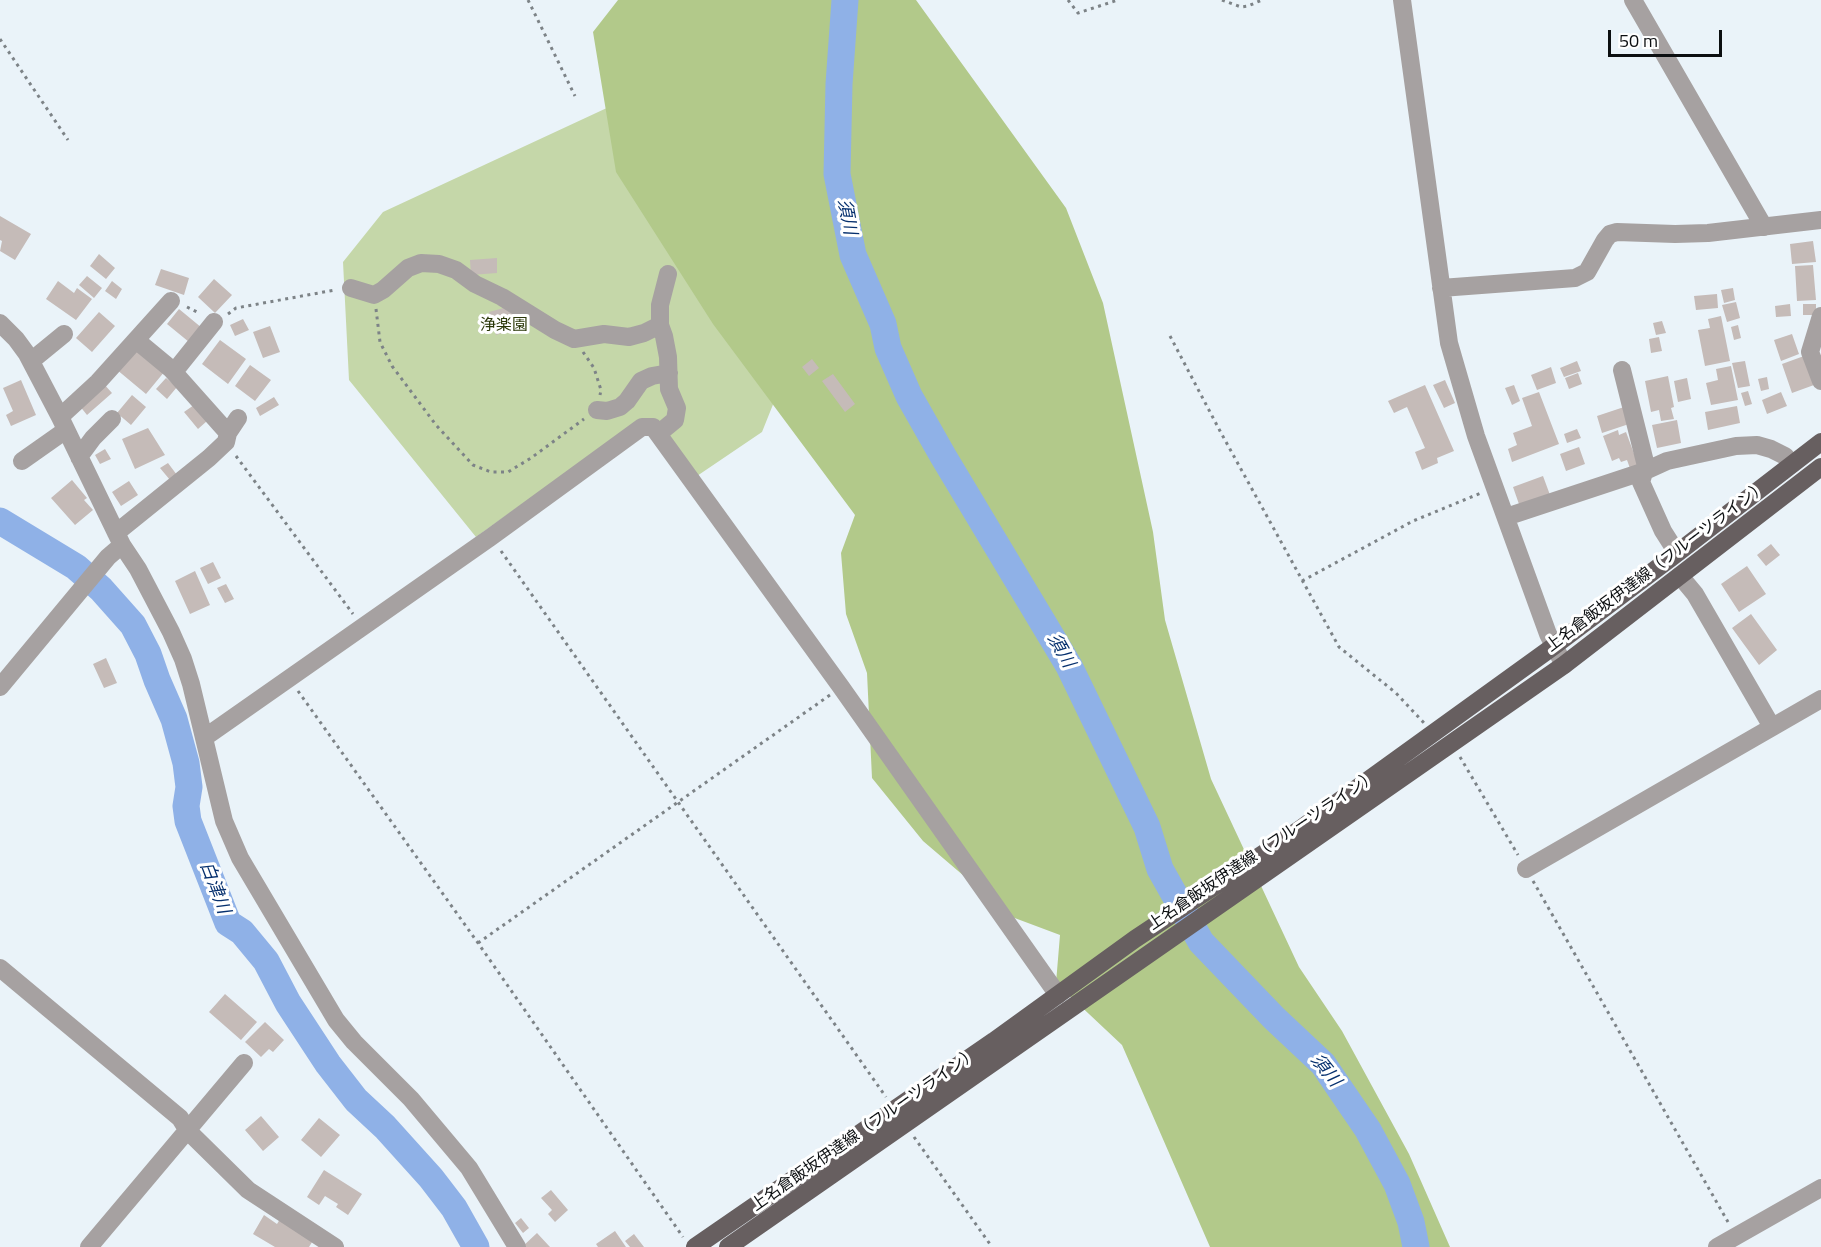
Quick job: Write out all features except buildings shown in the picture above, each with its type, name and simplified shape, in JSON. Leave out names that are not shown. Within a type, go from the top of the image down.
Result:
[{"type":"main road","name":"上名倉飯坂伊達線（フルーツライン）","points":[[689,1242],[900,1117],[1148,956],[1302,838],[1433,733],[1554,646],[1821,442]]},
{"type":"main road","name":"上名倉飯坂伊達線（フルーツライン）","points":[[728,1247],[1058,995],[1135,939],[1452,744],[1564,665],[1821,467]]},
{"type":"street","points":[[1402,0],[1449,344],[1476,436],[1548,634],[1564,665]]},
{"type":"street","points":[[1633,0],[1764,227]]},
{"type":"street","points":[[1441,288],[1575,278],[1587,272],[1605,240],[1610,234],[1617,232],[1697,234],[1821,219]]},
{"type":"street","points":[[351,288],[374,295],[408,268],[422,263],[439,264],[456,270],[475,285],[502,297],[574,339],[604,334],[629,337],[660,325]]},
{"type":"street","points":[[658,434],[675,420],[677,408],[669,389],[664,336],[660,325],[660,305],[668,274]]},
{"type":"street","points":[[22,461],[63,423],[171,301]]},
{"type":"street","points":[[1821,316],[1810,352],[1821,381]]},
{"type":"street","points":[[174,372],[214,322]]},
{"type":"street","points":[[0,323],[16,339],[31,361],[119,539],[138,569],[171,632],[191,684],[224,821],[240,858],[324,1002],[354,1042],[411,1099],[462,1160],[517,1247]]},
{"type":"street","points":[[31,361],[64,334]]},
{"type":"street","points":[[136,340],[174,372],[227,438]]},
{"type":"street","points":[[1622,370],[1646,466],[1641,482],[1663,531],[1677,553]]},
{"type":"street","points":[[597,410],[607,411],[620,407],[641,381],[669,373]]},
{"type":"street","points":[[0,687],[101,565],[119,539],[193,474],[227,438],[238,417]]},
{"type":"street","points":[[79,457],[93,438],[112,419]]},
{"type":"street","points":[[204,738],[491,537],[642,427],[652,427],[841,687],[1058,995]]},
{"type":"street","points":[[1506,518],[1645,471],[1667,461],[1736,446],[1757,445],[1771,449],[1785,456],[1792,464]]},
{"type":"street","points":[[1680,576],[1695,594],[1772,727]]},
{"type":"street","points":[[1526,869],[1821,699]]},
{"type":"street","points":[[0,968],[180,1118],[188,1131],[248,1190],[335,1247]]},
{"type":"street","points":[[89,1247],[244,1063]]},
{"type":"street","points":[[1717,1247],[1821,1188]]},
{"type":"path","points":[[528,0],[575,96]]},
{"type":"path","points":[[1068,0],[1078,13],[1118,0]]},
{"type":"path","points":[[1222,0],[1241,7],[1262,0]]},
{"type":"path","points":[[0,39],[68,140]]},
{"type":"path","points":[[171,301],[194,310],[214,322],[236,308],[351,288]]},
{"type":"path","points":[[374,295],[380,342],[392,366],[436,424],[472,465],[491,472],[508,472],[597,410],[601,390],[594,368],[574,339]]},
{"type":"path","points":[[1170,336],[1339,647],[1396,693],[1433,733]]},
{"type":"path","points":[[227,438],[362,626]]},
{"type":"path","points":[[1302,581],[1413,521],[1463,499],[1496,488]]},
{"type":"path","points":[[491,537],[992,1247]]},
{"type":"path","points":[[290,679],[689,1242]]},
{"type":"path","points":[[478,943],[841,687]]},
{"type":"path","points":[[1452,744],[1736,1236]]},
{"type":"green space","points":[[618,0],[916,0],[1066,208],[1103,303],[1153,532],[1165,620],[1211,779],[1299,967],[1342,1031],[1409,1154],[1450,1247],[1210,1247],[1122,1045],[1056,983],[1060,935],[1012,917],[923,841],[872,778],[867,673],[846,614],[841,553],[855,515],[713,324],[616,172],[593,32]]},
{"type":"green space","name":"浄楽園","points":[[624,100],[798,342],[762,432],[697,476],[657,420],[633,425],[476,537],[349,380],[343,262],[383,212]]},
{"type":"waterway","name":"須川","points":[[845,0],[839,84],[837,174],[853,255],[883,324],[888,348],[909,396],[1069,666],[1147,827],[1160,869],[1201,942],[1274,1018],[1323,1064],[1368,1130],[1397,1184],[1411,1222],[1416,1247]]},
{"type":"waterway","name":"白津川","points":[[0,521],[76,567],[101,589],[133,625],[148,654],[174,719],[186,763],[189,787],[186,806],[188,821],[228,923],[242,932],[266,961],[288,1003],[328,1064],[356,1100],[385,1127],[431,1178],[454,1208],[476,1247]]}]
